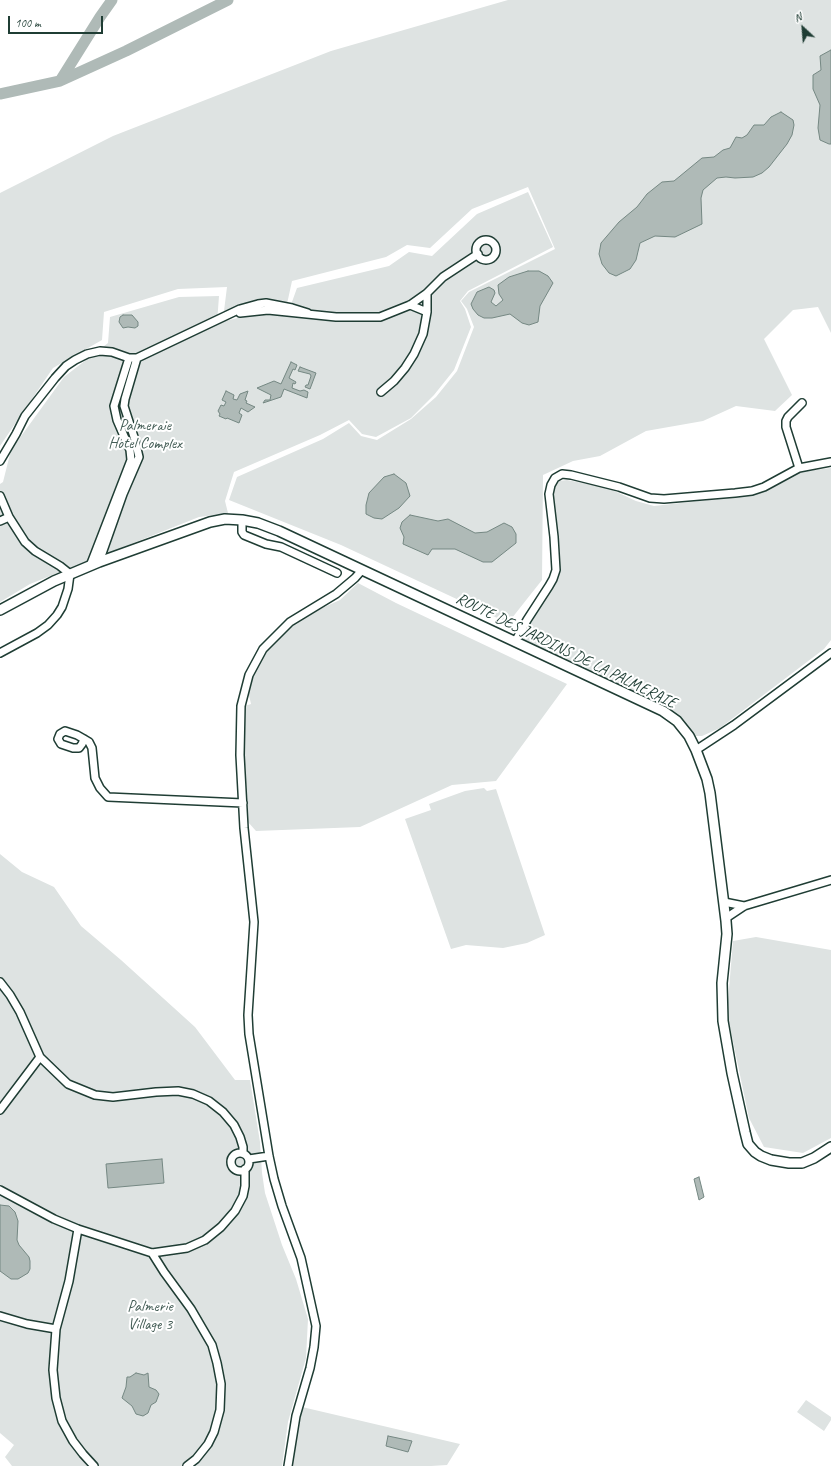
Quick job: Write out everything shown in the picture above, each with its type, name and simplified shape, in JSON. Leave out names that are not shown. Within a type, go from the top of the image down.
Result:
[{"type":"street","points":[[0,461],[25,416],[66,366],[87,354],[100,351],[112,352],[133,358],[230,315],[259,310],[308,313],[336,317],[380,317],[410,305],[427,293],[443,277],[478,254]]},
{"type":"street","points":[[381,392],[406,368],[414,354],[423,334],[427,312],[427,293]]},
{"type":"street","points":[[410,305],[427,312]]},
{"type":"street","points":[[90,566],[120,493],[139,457],[124,406],[124,399],[133,358]]},
{"type":"street","points":[[99,562],[131,460],[131,455],[117,420],[114,406],[133,358]]},
{"type":"street","points":[[799,468],[786,427],[786,421],[788,416],[802,402]]},
{"type":"street","points":[[515,642],[551,583],[556,570],[550,494],[551,485],[555,478],[562,474],[619,487],[650,498],[664,500],[735,494],[752,491],[764,488],[799,468],[831,462]]},
{"type":"street","points":[[0,496],[9,517],[25,542],[35,551],[70,574],[68,589],[62,608],[53,620],[37,633],[0,653]]},
{"type":"street","points":[[0,521],[9,517]]},
{"type":"street","name":"ROUTE DES JARDINS DE LA PALMERAIE","points":[[0,610],[70,574],[99,562],[210,522],[225,519],[242,520],[258,523],[279,531],[663,711],[677,721],[689,736],[707,779],[710,793],[727,934],[722,983],[723,1021],[732,1073],[748,1144],[761,1156],[771,1160],[789,1163],[802,1163],[831,1148]]},
{"type":"street","points":[[242,520],[242,532],[244,534],[266,544],[280,547],[336,573]]},
{"type":"street","points":[[288,1466],[296,1416],[310,1368],[316,1326],[301,1258],[282,1206],[269,1156],[249,1034],[248,1015],[254,922],[244,828],[240,755],[241,706],[249,675],[263,649],[290,622],[336,594],[362,570]]},
{"type":"street","points":[[696,750],[734,725],[831,653]]},
{"type":"street","points":[[84,739],[89,742],[92,748],[95,778],[100,788],[108,797],[243,803]]},
{"type":"street","points":[[726,918],[744,906],[831,880]]},
{"type":"street","points":[[724,902],[744,906]]},
{"type":"street","points":[[0,982],[20,1012],[40,1057],[68,1084],[94,1095],[113,1097],[178,1091],[193,1094],[209,1100],[223,1112],[234,1125],[243,1146],[244,1153],[249,1159]]},
{"type":"street","points":[[0,1110],[40,1057]]},
{"type":"street","points":[[244,1153],[236,1153],[231,1159],[231,1163],[234,1169],[238,1171],[245,1169]]},
{"type":"street","points":[[249,1159],[269,1156]]},
{"type":"street","points":[[0,1190],[54,1219],[78,1229],[152,1253],[187,1248],[205,1240],[221,1227],[235,1212],[243,1196],[246,1186],[245,1169],[249,1163],[249,1159]]},
{"type":"street","points":[[78,1229],[69,1281],[56,1329],[53,1370],[56,1398],[62,1421],[73,1440],[94,1466]]},
{"type":"street","points":[[152,1253],[164,1272],[192,1309],[212,1345],[221,1384],[220,1410],[214,1432],[208,1444],[187,1466]]},
{"type":"street","points":[[0,1316],[27,1324],[56,1329]]},
{"type":"green space","points":[[508,0],[831,0],[831,333],[818,307],[793,310],[764,339],[792,395],[775,411],[736,406],[703,421],[646,431],[600,456],[573,461],[543,475],[542,580],[508,623],[341,545],[229,500],[237,477],[323,439],[349,423],[361,436],[377,440],[411,419],[436,397],[457,371],[474,327],[467,309],[461,301],[469,292],[555,249],[528,187],[472,209],[430,248],[407,245],[386,257],[292,281],[287,304],[261,300],[224,311],[227,287],[178,289],[104,312],[102,340],[53,368],[0,446],[0,193],[113,136],[331,51]]},
{"type":"green space","name":"Palmeraie Hotel Complex","points":[[528,192],[553,247],[468,291],[460,301],[465,309],[471,327],[454,370],[434,395],[411,418],[376,437],[362,434],[349,420],[320,435],[234,472],[225,501],[228,513],[199,517],[30,584],[0,602],[0,484],[3,482],[11,450],[64,377],[108,343],[110,317],[179,297],[219,296],[217,323],[262,312],[288,313],[297,288],[389,266],[409,252],[432,256],[477,214]]},
{"type":"green space","points":[[831,468],[831,640],[824,649],[720,728],[702,736],[695,736],[688,728],[657,704],[525,642],[523,638],[525,629],[555,582],[553,489],[559,481],[567,480],[608,488],[636,501],[654,506],[744,496],[761,492],[798,472]]},
{"type":"green space","points":[[358,583],[396,603],[567,684],[496,781],[452,785],[360,827],[256,831],[248,822],[242,707],[251,704],[248,691],[249,685],[260,660],[279,636],[311,613],[340,600]]},
{"type":"green space","points":[[484,788],[487,791],[496,789],[545,935],[527,943],[503,948],[466,945],[451,949],[405,819],[431,810],[429,804],[465,791]]},
{"type":"green space","name":"Palmerie Village 3","points":[[0,854],[22,872],[54,887],[81,926],[195,1027],[235,1080],[250,1080],[260,1142],[265,1193],[282,1245],[296,1279],[308,1319],[306,1358],[288,1422],[282,1466],[12,1466],[5,1457],[14,1445],[0,1433]]},
{"type":"green space","points":[[756,937],[831,950],[831,1138],[803,1153],[764,1147],[749,1118],[727,1013],[733,941]]},
{"type":"green space","points":[[806,1400],[831,1417],[831,1420],[824,1431],[797,1412]]},
{"type":"green space","points":[[302,1407],[460,1444],[447,1465],[292,1466]]},
{"type":"shaded area","points":[[831,50],[831,144],[829,144],[820,140],[818,128],[820,105],[813,89],[813,75],[821,70],[820,56]]},
{"type":"shaded area","points":[[781,112],[793,120],[794,125],[792,135],[769,167],[762,173],[753,177],[717,178],[703,190],[701,198],[702,224],[675,237],[655,236],[640,243],[636,260],[630,269],[616,276],[609,273],[602,264],[599,254],[601,243],[619,222],[637,207],[647,194],[662,182],[674,181],[702,158],[714,157],[723,150],[730,148],[736,137],[742,138],[747,135],[754,125],[764,125],[771,117]]},
{"type":"shaded area","points":[[528,271],[539,271],[548,276],[553,283],[540,306],[538,322],[529,325],[522,323],[510,314],[492,318],[484,318],[478,315],[473,309],[471,304],[477,292],[489,287],[494,290],[495,293],[491,302],[496,306],[503,300],[499,294],[498,285],[509,277]]},
{"type":"shaded area","points":[[123,315],[132,315],[138,322],[138,326],[135,328],[123,328],[119,322],[120,317]]},
{"type":"shaded area","points":[[291,362],[297,365],[295,370],[293,369],[289,378],[296,382],[295,384],[293,383],[292,388],[308,392],[307,398],[284,389],[281,397],[263,403],[265,400],[270,400],[271,395],[257,388],[274,381],[281,384]]},
{"type":"shaded area","points":[[300,367],[316,373],[310,389],[305,387],[308,385],[311,376],[310,374],[298,371]]},
{"type":"shaded area","points":[[226,391],[234,395],[233,399],[237,400],[240,394],[248,391],[245,400],[247,401],[246,403],[255,407],[248,412],[241,408],[239,413],[242,415],[239,423],[219,416],[220,414],[218,411],[221,405],[224,406],[226,402],[222,400]]},
{"type":"shaded area","points":[[394,474],[406,483],[410,496],[399,508],[382,519],[374,518],[366,514],[366,505],[369,493],[384,477]]},
{"type":"shaded area","points":[[410,515],[438,521],[448,519],[475,533],[487,532],[504,523],[512,527],[516,534],[516,543],[492,562],[483,562],[455,549],[432,549],[428,555],[403,544],[404,537],[400,528],[402,522]]},
{"type":"shaded area","points":[[162,1159],[164,1183],[108,1188],[106,1164]]},
{"type":"shaded area","points":[[699,1177],[704,1197],[699,1200],[694,1179]]},
{"type":"shaded area","points":[[0,1205],[9,1206],[15,1212],[18,1221],[17,1240],[19,1245],[29,1257],[30,1261],[30,1269],[28,1273],[18,1279],[11,1279],[0,1271]]},
{"type":"shaded area","points":[[136,1373],[144,1375],[148,1373],[149,1387],[156,1390],[159,1394],[156,1402],[151,1405],[148,1413],[143,1416],[136,1414],[132,1406],[122,1398],[126,1387],[127,1377],[130,1377]]},
{"type":"shaded area","points":[[388,1436],[412,1441],[408,1452],[386,1446]]},
{"type":"waterway","points":[[60,81],[112,0]]},
{"type":"waterway","points":[[0,94],[60,81],[126,51],[228,0]]}]
